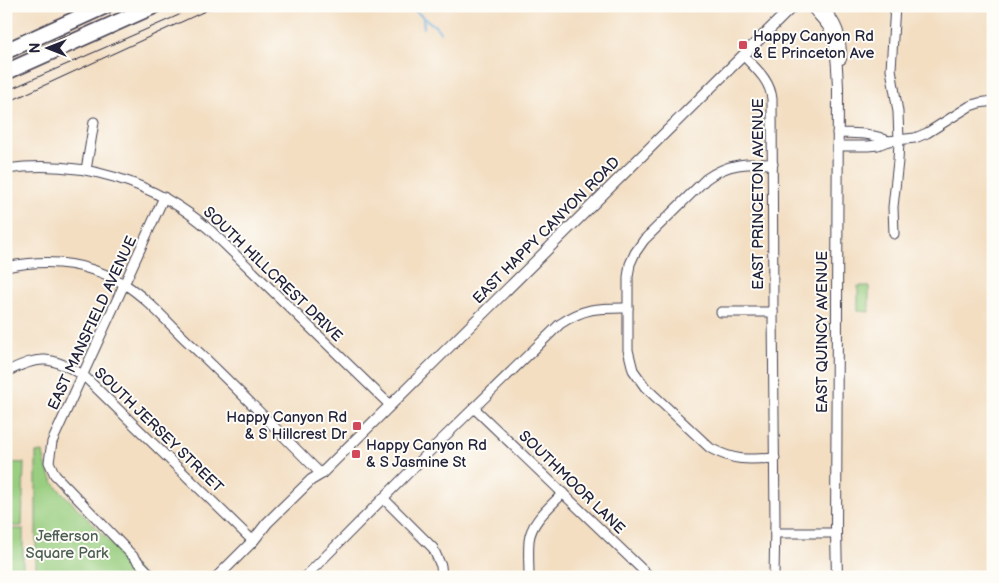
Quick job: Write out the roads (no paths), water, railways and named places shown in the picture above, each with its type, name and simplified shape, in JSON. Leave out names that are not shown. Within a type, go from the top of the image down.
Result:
[{"type":"highway","points":[[6,51],[105,6]]},
{"type":"highway","points":[[6,72],[154,6]]},
{"type":"street","name":"EAST HAPPY CANYON ROAD","points":[[217,577],[310,490],[316,484],[321,474],[744,56],[792,6]]},
{"type":"street","name":"EAST QUINCY AVENUE","points":[[811,6],[825,22],[832,34],[838,87]]},
{"type":"street","name":"EAST QUINCY AVENUE","points":[[821,6],[838,28],[841,62],[838,87],[837,134],[837,577]]},
{"type":"street","points":[[894,234],[893,207],[899,141],[898,112],[891,69],[895,6]]},
{"type":"street","name":"EAST PRINCETON AVENUE","points":[[744,56],[764,76],[772,93],[774,577]]},
{"type":"street","points":[[838,146],[878,145],[888,141],[915,138],[927,133],[970,106],[993,101]]},
{"type":"street","points":[[86,170],[94,122]]},
{"type":"street","points":[[837,134],[868,134],[888,141]]},
{"type":"street","points":[[773,164],[740,164],[714,173],[644,240],[635,253],[628,272],[628,341],[631,363],[637,377],[710,448],[722,455],[734,458],[748,460],[774,458]]},
{"type":"street","name":"SOUTH HILLCREST DRIVE","points":[[6,169],[23,166],[60,166],[86,170],[110,175],[164,197],[198,219],[211,231],[390,406]]},
{"type":"street","name":"EAST MANSFIELD AVENUE","points":[[153,577],[55,475],[49,462],[52,442],[164,197]]},
{"type":"street","points":[[6,267],[43,262],[59,263],[92,270],[124,284],[207,359],[321,474]]},
{"type":"street","points":[[305,577],[560,324],[578,313],[594,308],[628,308]]},
{"type":"street","name":"EAST PRINCETON AVENUE","points":[[721,312],[772,312]]},
{"type":"street","name":"SOUTH JERSEY STREET","points":[[6,372],[32,361],[45,360],[58,362],[83,375],[254,541]]},
{"type":"street","name":"SOUTHMOOR LANE","points":[[474,408],[650,577]]},
{"type":"street","points":[[530,577],[529,541],[533,528],[563,493]]},
{"type":"street","points":[[383,498],[433,548],[441,566],[442,577]]},
{"type":"street","points":[[775,533],[836,533]]},
{"type":"waterway","points":[[409,6],[440,32]]},
{"type":"waterway","points":[[423,17],[424,28]]},
{"type":"tram line","points":[[6,103],[216,6]]},
{"type":"tram line","points":[[6,91],[179,15]]},
{"type":"place","name":"Happy Canyon Rd & E Princeton Ave","points":[[743,45]]},
{"type":"place","name":"Happy Canyon Rd & S Hillcrest Dr","points":[[357,426]]},
{"type":"place","name":"Happy Canyon Rd & S Jasmine St","points":[[356,454]]},
{"type":"park label","name":"Jefferson Square Park","points":[[67,544]]}]
